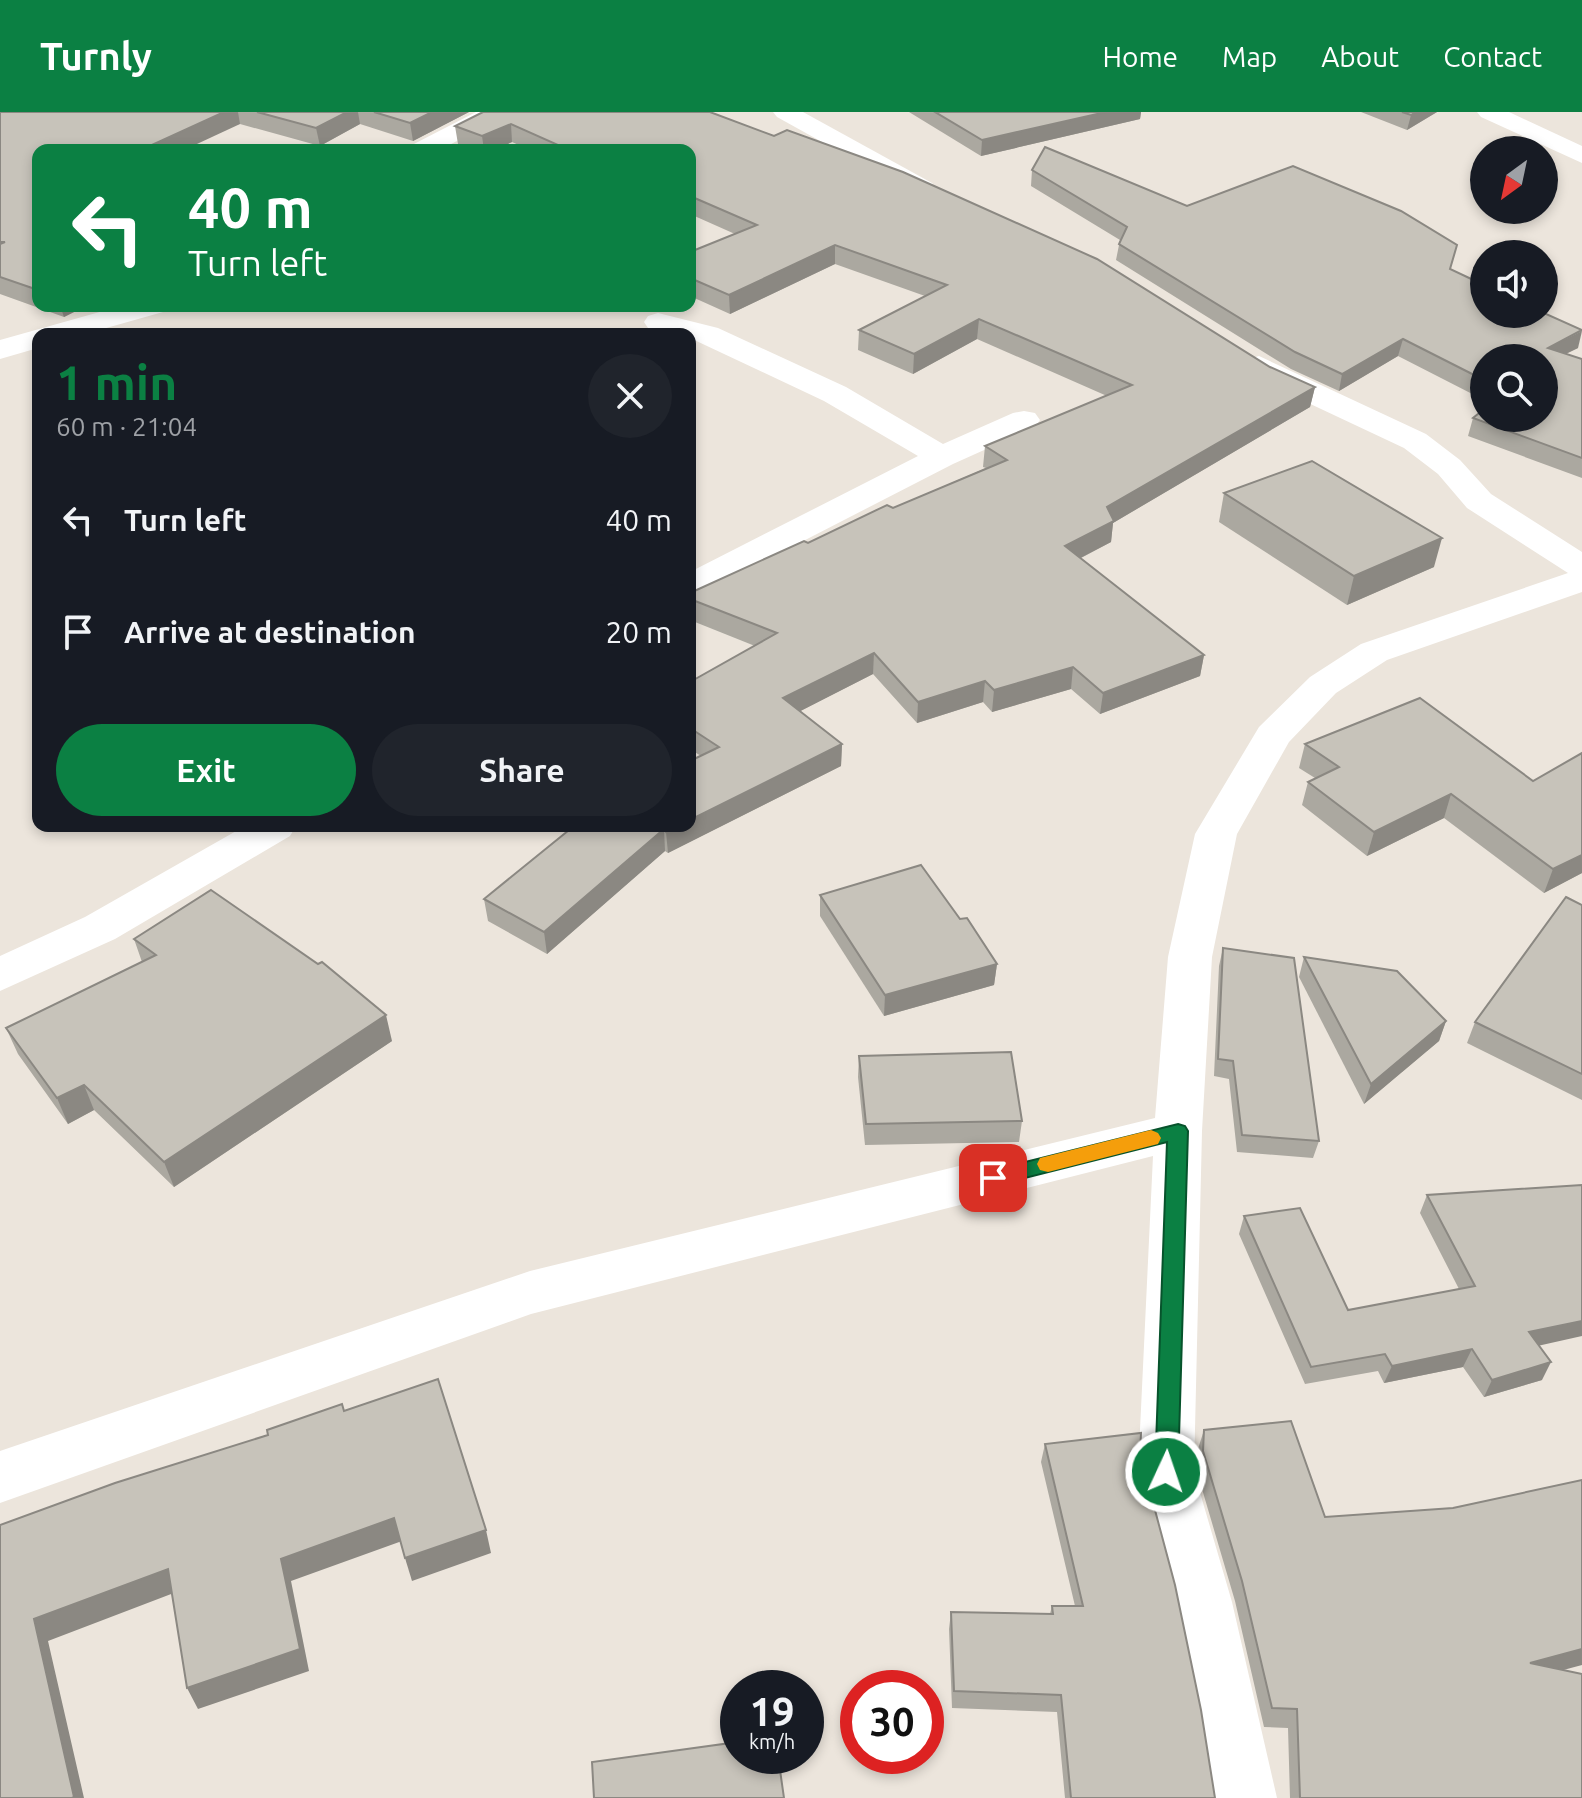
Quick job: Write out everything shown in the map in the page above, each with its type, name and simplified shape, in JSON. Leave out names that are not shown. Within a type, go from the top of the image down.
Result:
[{"type":"street","points":[[433,144],[494,112]]},
{"type":"street","points":[[785,112],[945,199]]},
{"type":"street","points":[[1489,112],[1582,155]]},
{"type":"street","points":[[74,328],[131,312]]},
{"type":"street","points":[[658,322],[683,328]]},
{"type":"street","points":[[696,331],[835,394],[942,457]]},
{"type":"street","points":[[0,350],[32,340]]},
{"type":"street","points":[[1239,353],[1279,378],[1415,441],[1449,467],[1479,501],[1582,567]]},
{"type":"street","points":[[696,583],[942,457],[1024,420]]},
{"type":"street","points":[[1245,1798],[1202,1602],[1166,1472],[1178,1131],[1190,957],[1216,834],[1273,736],[1323,685],[1374,652],[1582,580]]},
{"type":"street","points":[[0,975],[100,928],[266,832]]},
{"type":"street","points":[[0,1477],[530,1293],[1178,1131]]},
{"type":"building","points":[[0,112],[224,112],[154,144],[32,144],[32,288],[0,277],[0,244],[5,242],[0,242]]},
{"type":"building","points":[[257,112],[347,112],[316,128]]},
{"type":"building","points":[[374,112],[432,112],[410,123]]},
{"type":"building","points":[[483,112],[710,112],[774,136],[787,130],[903,172],[1097,259],[1270,367],[1315,387],[1107,507],[1114,521],[1065,546],[1204,655],[1103,693],[1073,667],[994,690],[985,681],[918,702],[874,653],[783,698],[842,744],[696,817],[696,758],[719,747],[696,732],[696,679],[777,633],[696,601],[696,590],[804,541],[808,543],[887,505],[893,508],[1007,460],[985,446],[1132,385],[979,319],[914,354],[859,330],[947,285],[835,245],[729,295],[696,281],[696,250],[757,225],[696,199],[696,144],[556,144],[511,124],[482,136],[455,126]]},
{"type":"building","points":[[935,112],[1106,112],[982,140]]},
{"type":"building","points":[[1045,147],[1187,206],[1293,166],[1401,211],[1457,245],[1450,269],[1470,278],[1470,328],[1558,328],[1558,319],[1582,330],[1556,344],[1470,344],[1470,373],[1403,339],[1342,374],[1295,352],[1119,244],[1127,227],[1032,170]]},
{"type":"building","points":[[1558,351],[1582,359],[1582,458],[1511,432],[1558,432]]},
{"type":"building","points":[[1312,461],[1442,538],[1354,576],[1224,493]]},
{"type":"building","points":[[1420,698],[1533,781],[1582,753],[1582,855],[1553,869],[1451,794],[1374,832],[1308,782],[1339,767],[1305,744]]},
{"type":"building","points":[[567,832],[661,832],[544,932],[484,899]]},
{"type":"building","points":[[921,865],[960,919],[967,918],[997,964],[885,995],[820,895]]},
{"type":"building","points":[[211,890],[318,964],[322,962],[386,1015],[164,1162],[84,1085],[57,1098],[6,1028],[156,955],[134,939]]},
{"type":"building","points":[[1566,897],[1582,905],[1582,1074],[1475,1022]]},
{"type":"building","points":[[1223,948],[1294,958],[1319,1141],[1242,1135],[1233,1061],[1218,1059]]},
{"type":"building","points":[[1304,957],[1397,971],[1446,1021],[1371,1084]]},
{"type":"building","points":[[1011,1052],[1022,1121],[866,1124],[859,1056]]},
{"type":"building","points":[[1582,1185],[1582,1321],[1529,1332],[1551,1362],[1492,1380],[1472,1349],[1392,1366],[1385,1354],[1311,1367],[1244,1216],[1300,1208],[1348,1310],[1475,1286],[1427,1195]]},
{"type":"building","points":[[438,1379],[486,1530],[405,1558],[394,1518],[281,1559],[300,1649],[187,1688],[168,1569],[34,1619],[74,1797],[0,1798],[0,1525],[115,1483],[268,1435],[267,1430],[342,1404],[344,1411]]},
{"type":"building","points":[[1291,1421],[1325,1517],[1453,1508],[1582,1480],[1582,1649],[1530,1663],[1582,1674],[1582,1798],[1300,1798],[1297,1709],[1272,1708],[1242,1581],[1203,1451],[1204,1430]]},
{"type":"building","points":[[1141,1433],[1140,1454],[1175,1585],[1201,1710],[1215,1798],[1071,1798],[1061,1695],[954,1691],[951,1612],[1053,1614],[1052,1606],[1083,1606],[1045,1444]]},
{"type":"building","points":[[720,1744],[720,1774],[781,1774],[784,1798],[594,1798],[592,1762]]},
{"type":"slow traffic","points":[[1048,1164],[1151,1138]]},
{"type":"route","points":[[993,1178],[1178,1131],[1166,1472]]}]
